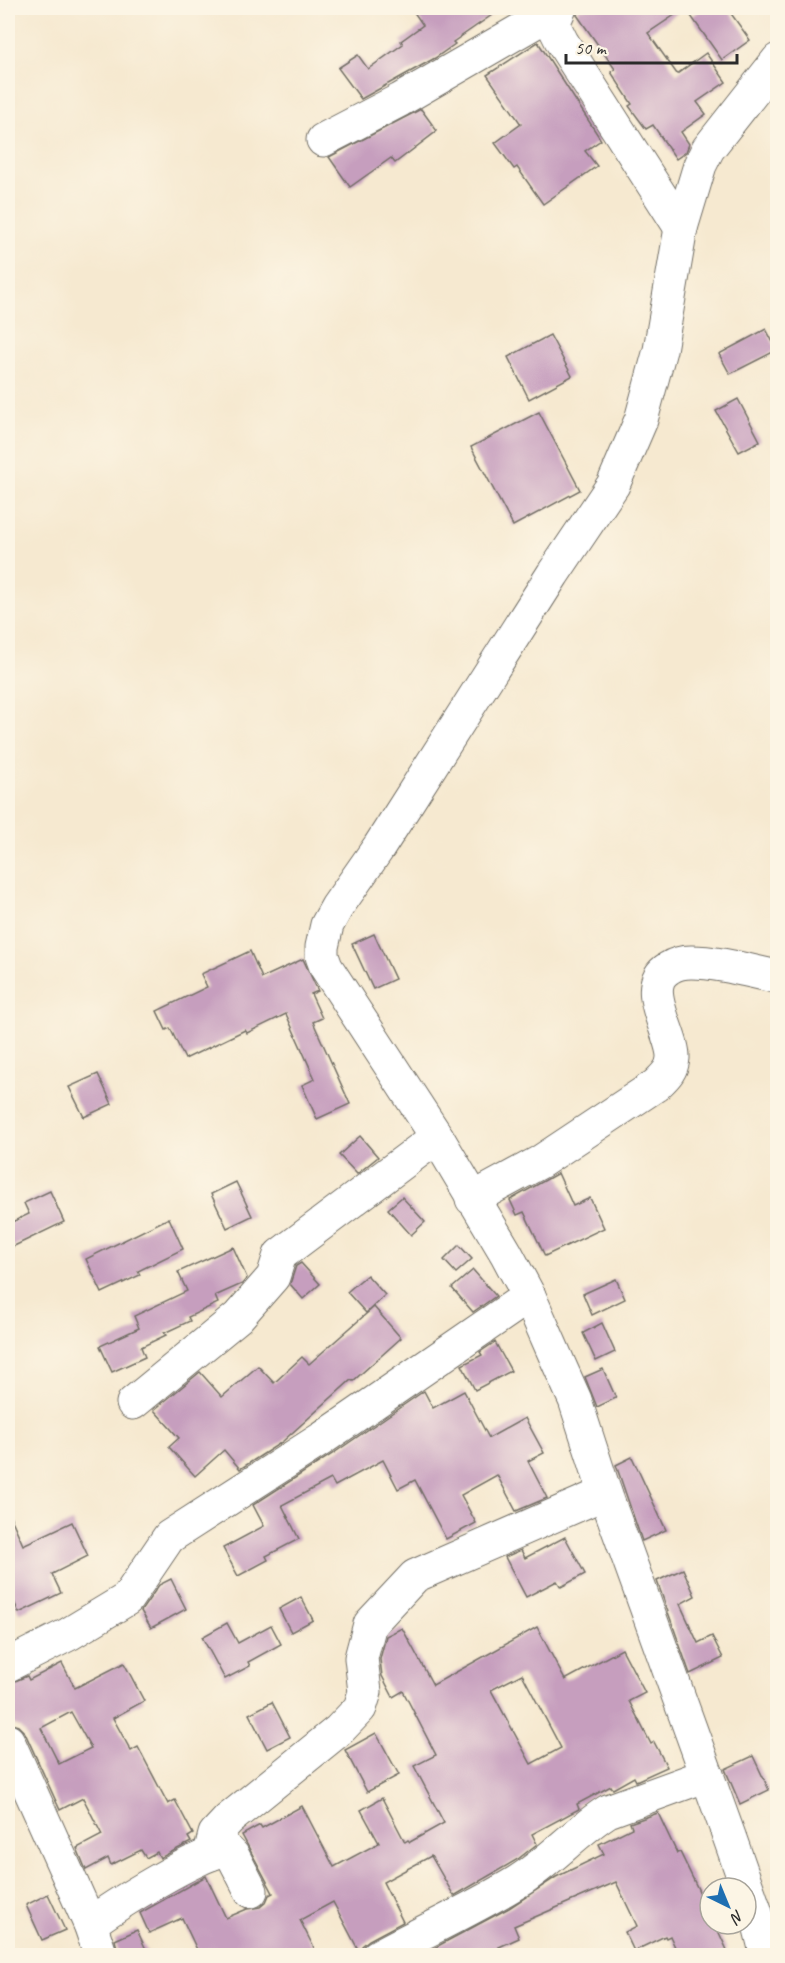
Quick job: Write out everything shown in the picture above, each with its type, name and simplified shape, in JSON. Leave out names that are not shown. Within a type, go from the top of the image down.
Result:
[{"type":"street","points":[[323,140],[400,100],[559,8]]},
{"type":"street","points":[[559,8],[553,24],[681,228]]},
{"type":"street","points":[[767,1956],[756,1913],[605,1493],[574,1400],[529,1296],[437,1137],[326,967],[322,956],[323,938],[338,907],[379,847],[553,574],[613,486],[640,420],[660,350],[681,228],[700,165],[708,149],[777,60]]},
{"type":"street","points":[[472,1199],[540,1162],[656,1085],[669,1072],[673,1057],[657,998],[658,982],[663,971],[675,964],[688,962],[777,977]]},
{"type":"street","points":[[133,1403],[238,1317],[273,1277],[280,1255],[437,1137]]},
{"type":"street","points":[[8,1665],[69,1634],[127,1599],[169,1537],[323,1438],[529,1296]]},
{"type":"street","points":[[210,1854],[215,1834],[229,1819],[339,1730],[360,1708],[365,1692],[361,1658],[370,1624],[415,1576],[447,1560],[605,1493]]},
{"type":"street","points":[[8,1741],[90,1924],[101,1956]]},
{"type":"street","points":[[378,1956],[517,1882],[608,1811],[707,1775]]},
{"type":"street","points":[[90,1924],[127,1900],[210,1854],[227,1850],[233,1856],[251,1891]]},
{"type":"building","points":[[411,8],[502,8],[453,42],[455,44],[435,58],[361,99],[338,68],[358,55],[368,69],[403,44],[401,41],[423,25]]},
{"type":"building","points":[[578,8],[685,8],[648,33],[677,74],[706,53],[726,82],[697,102],[706,114],[681,132],[689,144],[686,152],[676,159],[653,125],[646,129],[629,106],[632,104],[611,72],[615,69],[577,15]]},
{"type":"building","points":[[704,8],[727,8],[750,40],[722,60],[691,16]]},
{"type":"building","points":[[538,42],[601,140],[585,151],[597,166],[543,204],[517,167],[514,169],[495,143],[521,124],[487,75]]},
{"type":"building","points":[[421,109],[437,131],[395,163],[391,158],[350,187],[329,157]]},
{"type":"building","points":[[766,329],[777,350],[730,374],[719,354]]},
{"type":"building","points":[[550,335],[572,376],[529,399],[508,357]]},
{"type":"building","points":[[738,399],[760,441],[739,452],[716,411]]},
{"type":"building","points":[[539,412],[580,490],[513,526],[471,447]]},
{"type":"building","points":[[374,934],[395,979],[373,989],[352,944]]},
{"type":"building","points":[[250,951],[262,978],[303,959],[318,991],[311,994],[322,1018],[313,1022],[350,1104],[317,1119],[302,1085],[315,1079],[286,1014],[247,1033],[245,1030],[185,1059],[170,1028],[166,1030],[157,1011],[207,987],[201,974]]},
{"type":"building","points":[[98,1074],[112,1104],[84,1117],[69,1087]]},
{"type":"building","points":[[360,1136],[378,1157],[357,1174],[339,1155]]},
{"type":"building","points":[[558,1173],[573,1206],[590,1198],[604,1228],[545,1256],[524,1212],[517,1215],[510,1200]]},
{"type":"building","points":[[236,1182],[252,1216],[227,1228],[211,1194]]},
{"type":"building","points":[[50,1191],[64,1222],[8,1249],[8,1224],[29,1214],[24,1203]]},
{"type":"building","points":[[402,1197],[425,1222],[411,1235],[388,1209]]},
{"type":"building","points":[[169,1218],[183,1249],[138,1271],[140,1275],[102,1293],[86,1259]]},
{"type":"building","points":[[459,1245],[472,1259],[456,1273],[444,1260]]},
{"type":"building","points":[[233,1247],[247,1278],[242,1284],[215,1296],[218,1303],[188,1317],[190,1321],[141,1347],[145,1357],[112,1372],[100,1346],[139,1328],[134,1316],[187,1291],[178,1272]]},
{"type":"building","points":[[301,1263],[320,1284],[303,1299],[290,1284],[296,1266]]},
{"type":"building","points":[[473,1270],[496,1296],[473,1312],[452,1288]]},
{"type":"building","points":[[367,1275],[385,1295],[366,1313],[347,1292]]},
{"type":"building","points":[[616,1279],[625,1299],[592,1315],[583,1294]]},
{"type":"building","points":[[374,1307],[401,1338],[282,1442],[240,1469],[224,1450],[195,1476],[169,1447],[179,1438],[154,1410],[200,1372],[222,1397],[258,1366],[274,1383],[302,1357],[309,1364]]},
{"type":"building","points":[[602,1323],[615,1352],[596,1361],[583,1333]]},
{"type":"building","points":[[495,1342],[511,1371],[475,1390],[462,1365],[482,1355],[480,1352]]},
{"type":"building","points":[[603,1369],[616,1398],[597,1407],[585,1377]]},
{"type":"building","points":[[424,1391],[433,1408],[464,1391],[489,1438],[525,1418],[544,1453],[528,1461],[547,1498],[516,1511],[497,1475],[461,1495],[476,1523],[446,1539],[415,1480],[398,1489],[383,1460],[335,1486],[331,1479],[282,1505],[299,1539],[266,1556],[268,1560],[238,1576],[223,1548],[264,1526],[253,1505]]},
{"type":"building","points":[[632,1457],[666,1530],[642,1541],[616,1465]]},
{"type":"building","points":[[8,1511],[23,1545],[72,1522],[88,1556],[52,1574],[61,1593],[19,1613],[8,1588]]},
{"type":"building","points":[[565,1537],[585,1574],[561,1587],[557,1581],[526,1597],[505,1557],[521,1550],[525,1558]]},
{"type":"building","points":[[683,1569],[695,1596],[680,1604],[698,1643],[712,1636],[723,1658],[690,1674],[657,1581]]},
{"type":"building","points":[[171,1579],[186,1609],[151,1628],[141,1611],[159,1585]]},
{"type":"building","points":[[301,1597],[313,1620],[291,1632],[279,1609]]},
{"type":"building","points":[[227,1623],[238,1643],[271,1625],[281,1644],[248,1662],[250,1666],[225,1679],[202,1637]]},
{"type":"building","points":[[537,1627],[565,1680],[622,1649],[645,1693],[629,1701],[651,1744],[654,1742],[667,1767],[636,1781],[634,1777],[613,1789],[611,1786],[577,1804],[579,1809],[532,1834],[537,1844],[518,1859],[454,1896],[431,1856],[383,1882],[403,1922],[369,1940],[362,1946],[360,1953],[333,1902],[300,1920],[318,1956],[200,1956],[182,1918],[149,1933],[140,1913],[206,1876],[226,1918],[247,1909],[260,1907],[273,1893],[242,1835],[260,1825],[262,1828],[302,1806],[334,1867],[379,1843],[361,1810],[382,1798],[405,1842],[408,1840],[410,1842],[444,1823],[414,1766],[436,1755],[403,1691],[393,1697],[382,1676],[380,1659],[386,1636],[402,1628],[433,1685]],"holes":[[[522,1674],[561,1748],[531,1764],[491,1690]]]},
{"type":"building","points":[[62,1663],[75,1688],[124,1663],[144,1701],[113,1718],[131,1751],[138,1747],[168,1804],[175,1800],[193,1834],[188,1837],[191,1842],[160,1858],[157,1852],[146,1858],[141,1850],[111,1865],[108,1858],[86,1870],[77,1848],[102,1835],[83,1798],[60,1810],[25,1733],[18,1726],[8,1723],[8,1684],[27,1676],[29,1680]],"holes":[[[71,1712],[91,1748],[59,1764],[41,1728]]]},
{"type":"building","points":[[272,1702],[290,1737],[267,1749],[249,1714]]},
{"type":"building","points":[[376,1733],[399,1775],[367,1792],[345,1750]]},
{"type":"building","points":[[753,1756],[769,1790],[740,1804],[725,1769]]},
{"type":"building","points":[[658,1813],[698,1889],[698,1936],[721,1936],[727,1950],[715,1956],[679,1956],[670,1936],[666,1938],[665,1936],[634,1951],[625,1932],[637,1926],[616,1882],[514,1926],[519,1938],[499,1947],[501,1949],[488,1956],[419,1956],[509,1908],[556,1877],[604,1854],[599,1844],[632,1828],[630,1823]]},
{"type":"building","points":[[48,1894],[65,1930],[42,1940],[26,1905]]},
{"type":"building","points":[[137,1930],[149,1956],[119,1956],[115,1940]]}]
